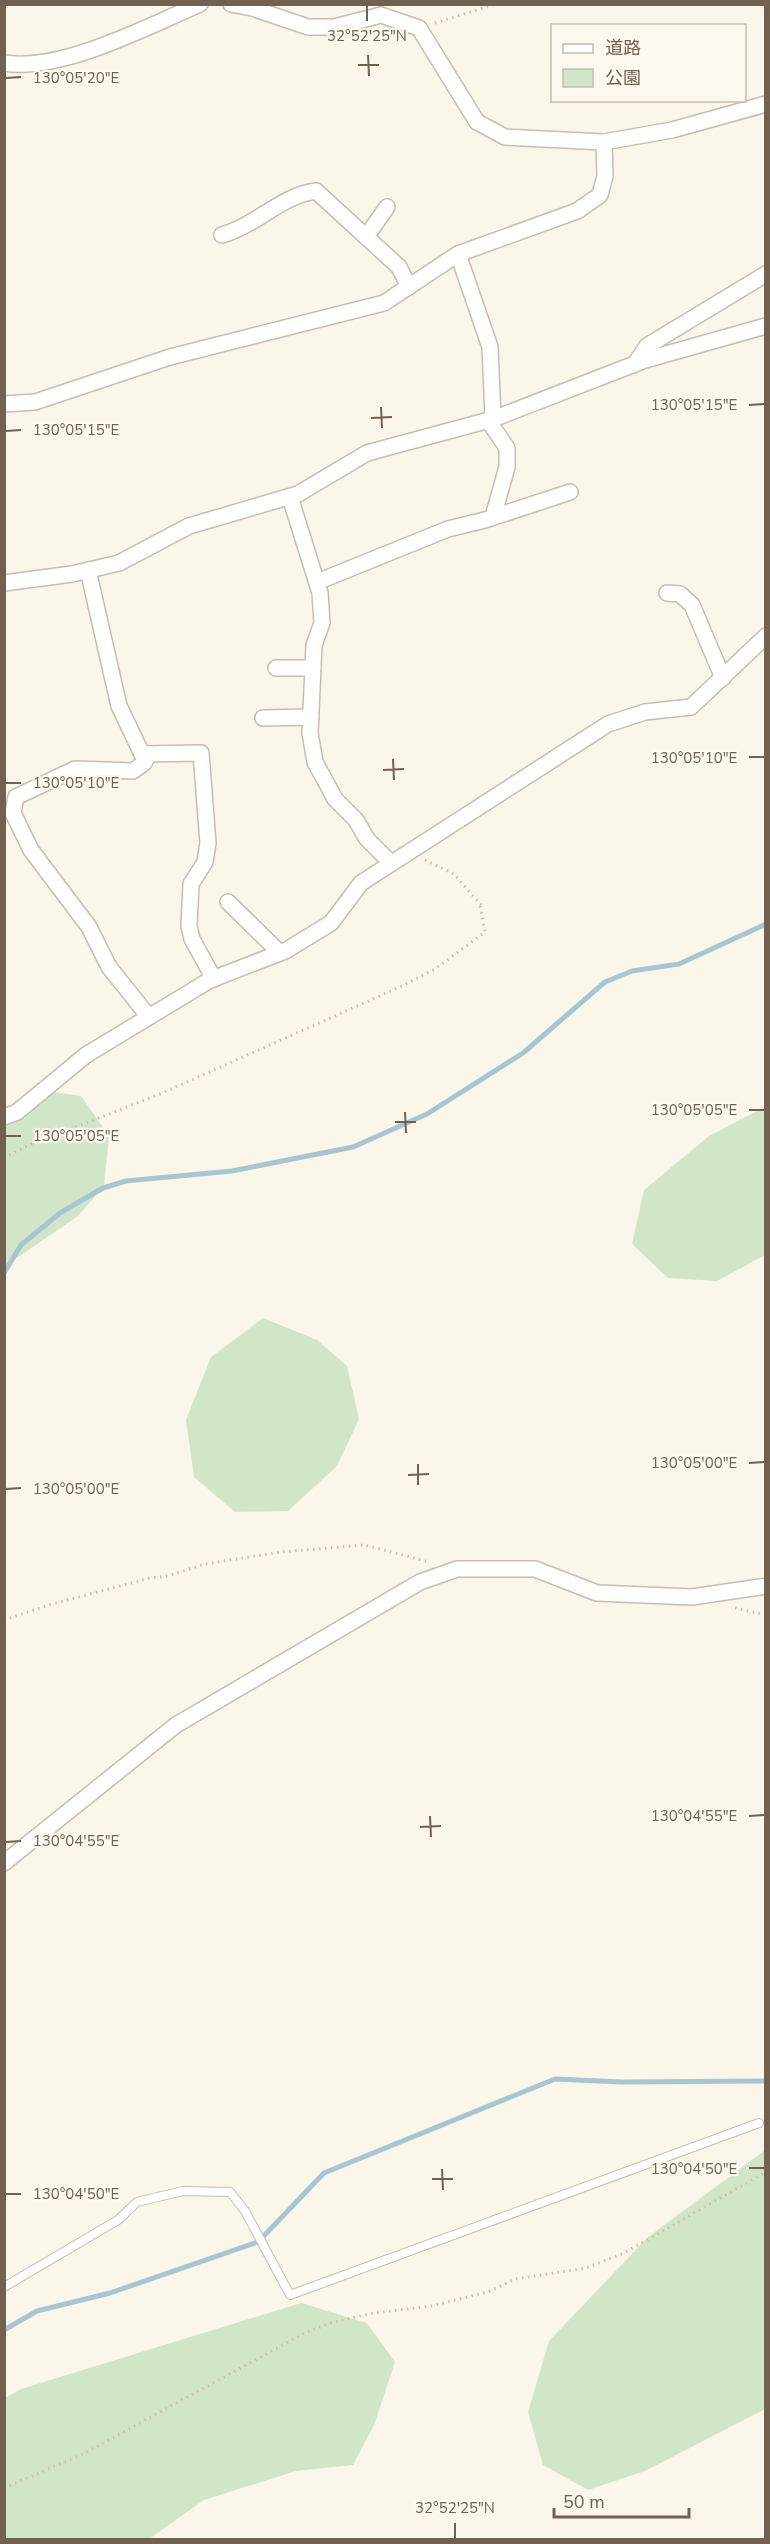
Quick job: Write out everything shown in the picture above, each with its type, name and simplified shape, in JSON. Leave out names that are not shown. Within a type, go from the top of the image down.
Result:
[{"type":"street","points":[[4,63],[25,66],[83,54],[200,4]]},
{"type":"street","points":[[231,4],[252,8],[308,27],[334,27],[381,15],[419,28],[477,122],[505,137],[604,142],[672,130],[765,104]]},
{"type":"street","points":[[4,404],[35,402],[170,357],[384,303],[458,254],[577,211],[600,195],[605,176],[604,142]]},
{"type":"street","points":[[222,235],[241,229],[299,193],[316,191],[399,267],[408,287]]},
{"type":"street","points":[[366,237],[387,207]]},
{"type":"street","points":[[458,254],[490,347],[491,419],[507,448],[507,467],[493,517]]},
{"type":"street","points":[[634,365],[647,346],[765,274]]},
{"type":"street","points":[[4,583],[119,563],[189,526],[298,494],[367,453],[491,419],[634,365],[765,326]]},
{"type":"street","points":[[317,582],[448,529],[570,492]]},
{"type":"street","points":[[290,496],[320,593],[322,623],[315,645],[310,733],[315,762],[335,799],[356,820],[367,839],[391,863]]},
{"type":"street","points":[[88,570],[120,706],[142,754],[201,753],[208,843],[205,862],[191,884],[189,926],[192,939],[214,979]]},
{"type":"street","points":[[667,593],[680,594],[692,605],[723,678]]},
{"type":"street","points":[[4,1117],[17,1112],[86,1055],[149,1017],[214,979],[280,953],[330,923],[361,883],[608,724],[645,712],[691,707],[765,636]]},
{"type":"street","points":[[276,668],[313,668]]},
{"type":"street","points":[[263,718],[311,717]]},
{"type":"street","points":[[148,754],[144,763],[133,771],[75,769],[16,797],[13,813],[31,850],[89,927],[109,967],[149,1017]]},
{"type":"street","points":[[228,902],[280,953]]},
{"type":"street","points":[[4,1863],[176,1725],[420,1582],[457,1569],[536,1569],[597,1593],[692,1597],[765,1586]]},
{"type":"lane","points":[[4,2287],[118,2220],[137,2202],[183,2191],[230,2192],[245,2211],[290,2295],[759,2123]]},
{"type":"path","points":[[419,28],[496,4]]},
{"type":"path","points":[[4,1158],[27,1146],[159,1094],[402,986],[435,969],[485,932],[480,905],[482,906],[454,874],[408,852]]},
{"type":"path","points":[[4,1620],[49,1605],[150,1578],[168,1576],[205,1564],[280,1552],[365,1545],[457,1569]]},
{"type":"path","points":[[4,2488],[83,2454],[303,2334],[330,2323],[374,2313],[431,2306],[488,2292],[515,2279],[586,2268],[624,2253],[765,2172]]},
{"type":"green space","points":[[45,1091],[81,1096],[109,1136],[104,1186],[78,1216],[5,1266],[5,1110]]},
{"type":"green space","points":[[765,1107],[765,1255],[717,1281],[668,1278],[632,1244],[644,1190],[709,1136]]},
{"type":"green space","points":[[263,1318],[317,1340],[347,1366],[359,1419],[337,1466],[288,1511],[235,1512],[194,1477],[186,1420],[211,1357]]},
{"type":"green space","points":[[765,2150],[765,2409],[645,2471],[588,2490],[543,2465],[528,2412],[549,2341],[648,2237]]},
{"type":"green space","points":[[301,2303],[367,2323],[395,2362],[374,2425],[353,2465],[296,2471],[204,2500],[149,2539],[5,2539],[5,2398],[21,2389]]},
{"type":"waterway","points":[[4,1273],[21,1245],[60,1213],[103,1188],[126,1181],[232,1171],[353,1147],[427,1114],[523,1053],[605,982],[632,971],[679,964],[766,924]]},
{"type":"waterway","points":[[4,2330],[37,2311],[110,2293],[258,2242],[324,2173],[555,2079],[622,2082],[766,2081]]}]
